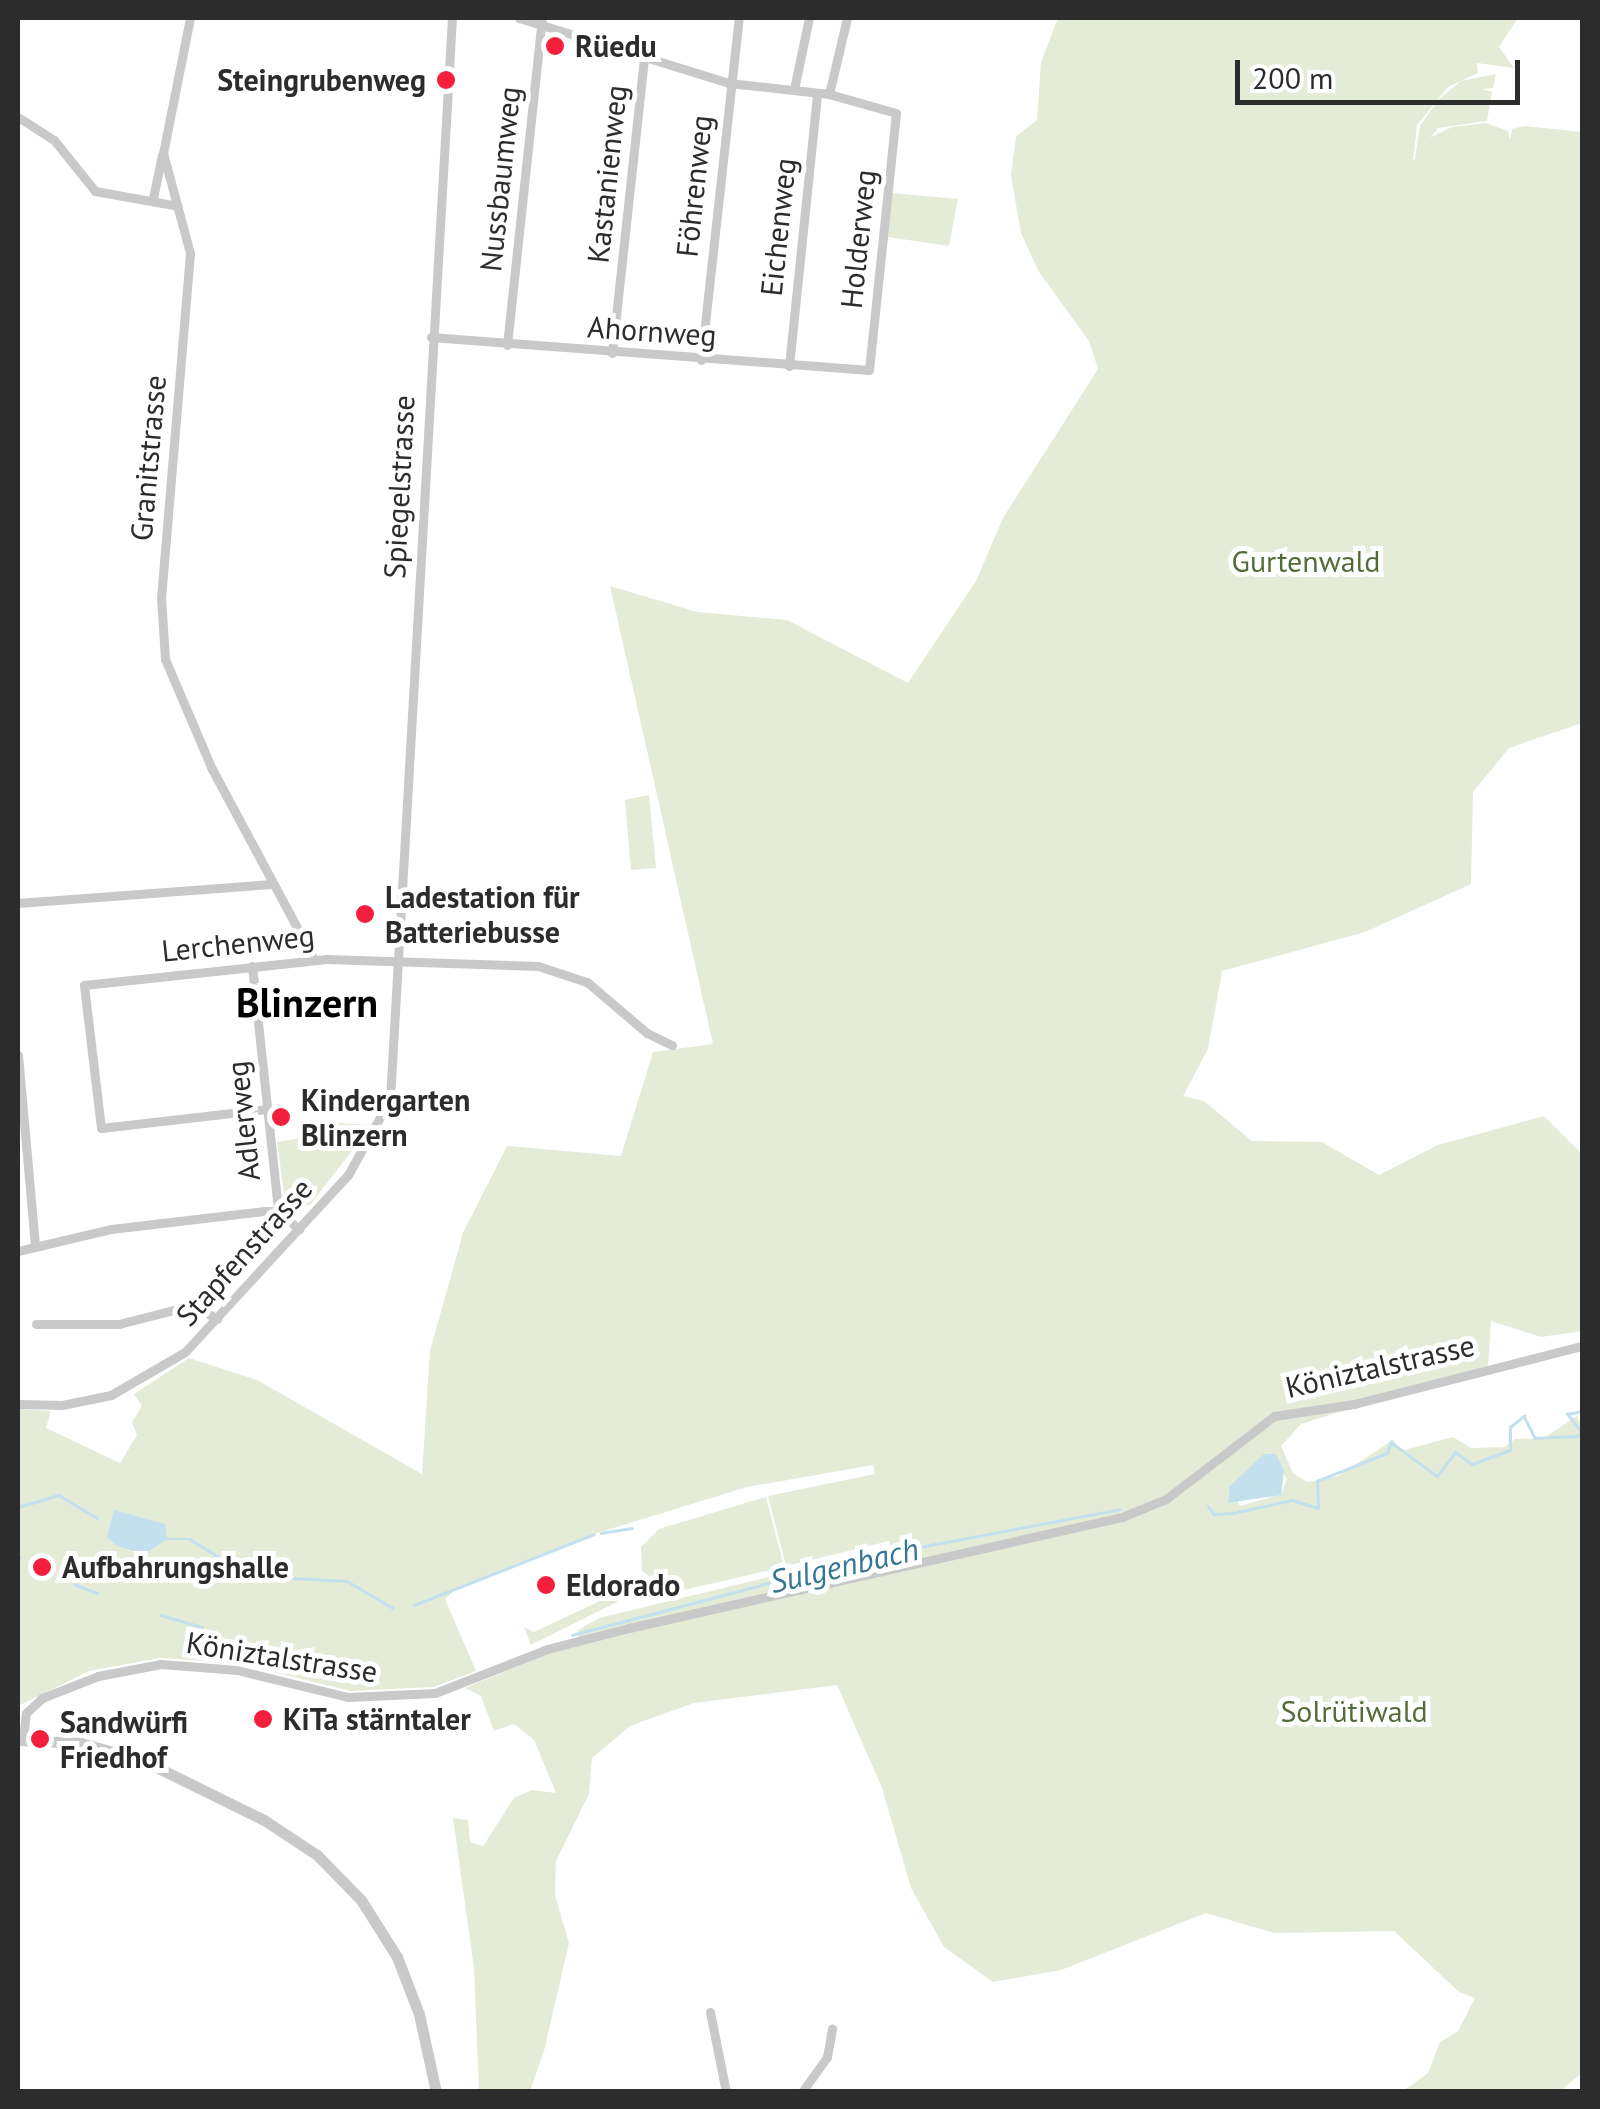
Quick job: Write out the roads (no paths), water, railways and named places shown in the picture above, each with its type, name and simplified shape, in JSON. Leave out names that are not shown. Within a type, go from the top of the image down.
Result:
[{"type":"street","name":"Granitstrasse","points":[[190,18],[163,153],[178,206],[189,272],[161,597],[165,660],[271,884],[314,959]]},
{"type":"street","name":"Spiegelstrasse","points":[[398,959],[452,18]]},
{"type":"street","points":[[519,18],[729,84],[829,94],[847,18]]},
{"type":"street","name":"Föhrenweg","points":[[702,360],[739,18]]},
{"type":"street","points":[[794,89],[809,18]]},
{"type":"street","name":"Nussbaumweg","points":[[507,344],[541,22]]},
{"type":"street","name":"Kastanienweg","points":[[612,354],[644,59]]},
{"type":"street","name":"Eichenweg","points":[[789,366],[817,93]]},
{"type":"street","name":"Holderweg","points":[[829,94],[896,114],[869,370]]},
{"type":"street","points":[[18,117],[54,140],[95,191],[153,198],[178,206]]},
{"type":"street","points":[[153,198],[163,153]]},
{"type":"street","name":"Ahornweg","points":[[432,337],[612,354],[869,370]]},
{"type":"street","points":[[18,903],[271,884]]},
{"type":"street","name":"Lerchenweg","points":[[267,1110],[101,1128],[84,986],[314,959],[398,959],[557,970],[606,994],[647,1033],[672,1045]]},
{"type":"street","name":"Stapfenstrasse","points":[[18,1404],[62,1405],[122,1391],[169,1365],[217,1319],[362,1156],[386,1112],[398,959]]},
{"type":"street","name":"Adlerweg","points":[[252,966],[278,1211]]},
{"type":"street","points":[[18,1055],[35,1246]]},
{"type":"street","points":[[18,1250],[111,1229],[278,1211],[298,1229]]},
{"type":"street","points":[[36,1324],[118,1324],[193,1304],[217,1319]]},
{"type":"street","name":"Köniztalstrasse","points":[[20,1740],[26,1713],[42,1698],[98,1676],[161,1664],[237,1670],[348,1698],[436,1694],[547,1649],[1122,1517],[1166,1499],[1274,1416],[1354,1404],[1582,1346]]},
{"type":"street","points":[[20,1740],[81,1743],[142,1760],[264,1820],[318,1855],[361,1900],[397,1957],[419,2014],[436,2092]]},
{"type":"street","points":[[710,2012],[726,2092]]},
{"type":"street","points":[[802,2092],[827,2057],[832,2028]]},
{"type":"water","points":[[1264,1454],[1276,1454],[1284,1471],[1281,1495],[1228,1503],[1230,1486]]},
{"type":"water","points":[[114,1510],[165,1524],[167,1539],[145,1554],[117,1546],[107,1537]]},
{"type":"waterway","name":"Sulgenbach","points":[[1208,1506],[1214,1514],[1292,1500],[1318,1508],[1317,1481],[1387,1453],[1391,1442],[1437,1476],[1455,1452],[1472,1464],[1510,1450],[1510,1427],[1524,1416],[1535,1438],[1577,1436],[1582,1433],[1567,1414],[1582,1411]]},
{"type":"waterway","name":"Sulgenbach","points":[[18,1507],[59,1495],[97,1518]]},
{"type":"waterway","name":"Sulgenbach","points":[[572,1635],[872,1556],[1120,1509]]},
{"type":"waterway","points":[[601,1533],[632,1528]]},
{"type":"waterway","points":[[414,1605],[594,1534]]},
{"type":"waterway","name":"Sulgenbach","points":[[167,1539],[190,1539],[225,1561],[292,1578],[347,1581],[393,1608]]},
{"type":"waterway","points":[[74,1584],[97,1593]]},
{"type":"waterway","points":[[161,1615],[202,1627]]},
{"type":"place","name":"Rüedu","points":[[555,46]]},
{"type":"place","name":"Steingrubenweg","points":[[446,80]]},
{"type":"place","name":"Ladestation für Batteriebusse","points":[[365,914]]},
{"type":"place","name":"Kindergarten Blinzern","points":[[281,1117]]},
{"type":"place","name":"Aufbahrungshalle","points":[[42,1567]]},
{"type":"place","name":"Eldorado","points":[[546,1585]]},
{"type":"place","name":"KiTa stärntaler","points":[[263,1719]]},
{"type":"place","name":"Sandwürfi Friedhof","points":[[40,1739]]},
{"type":"district","name":"Blinzern","points":[[307,1002]]},
{"type":"park label","name":"Gurtenwald","points":[[1306,561]]},
{"type":"park label","name":"Solrütiwald","points":[[1354,1711]]}]
